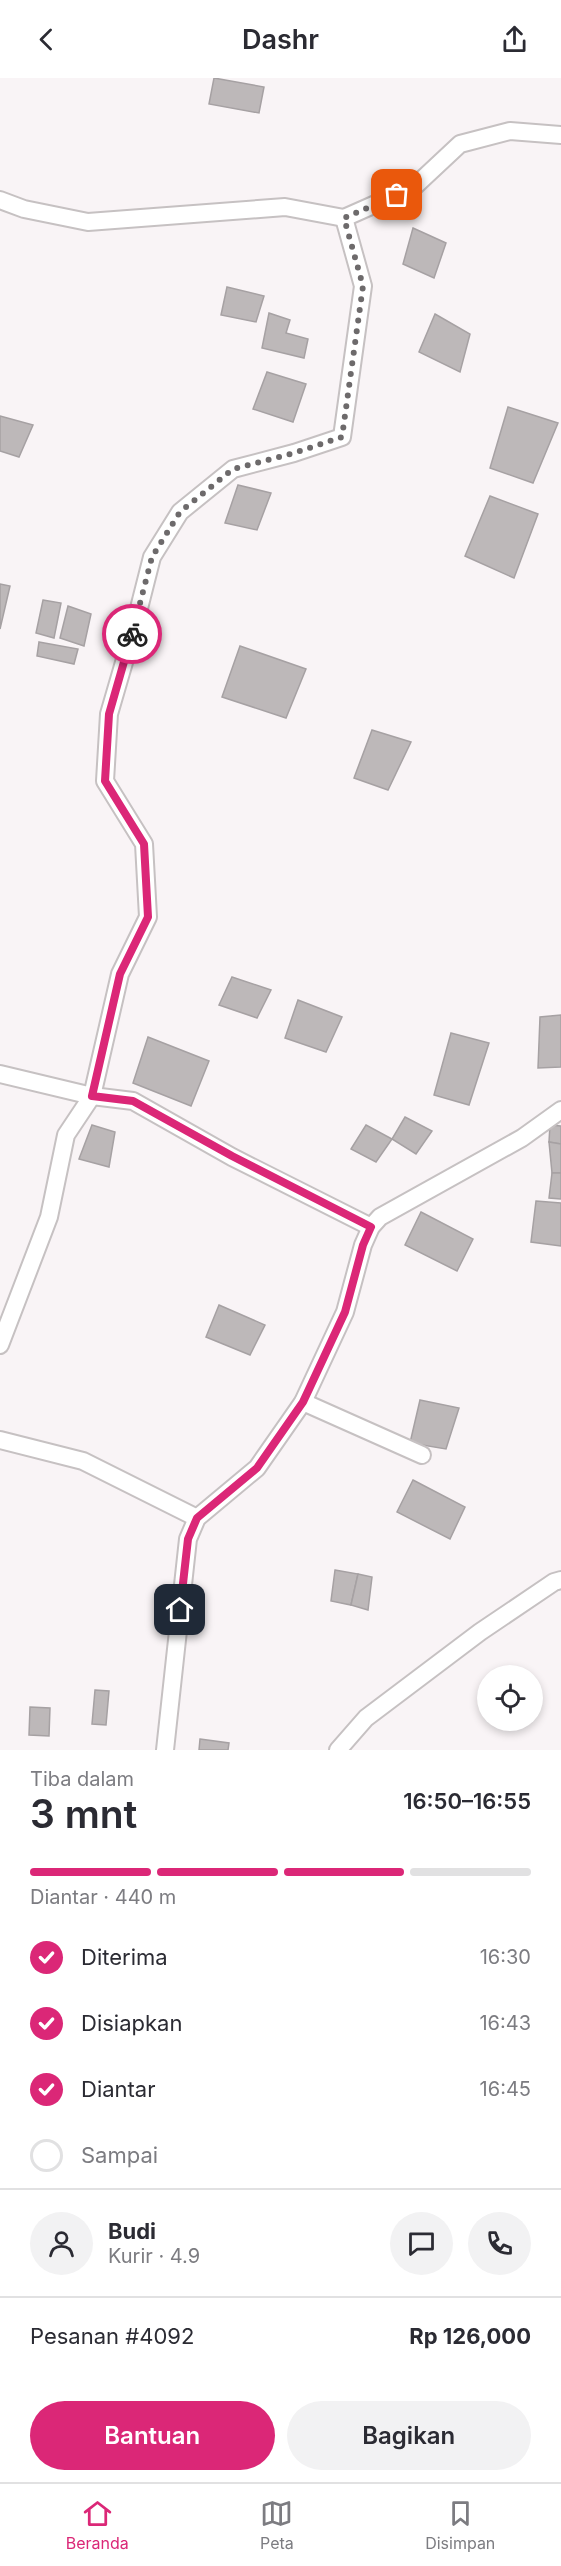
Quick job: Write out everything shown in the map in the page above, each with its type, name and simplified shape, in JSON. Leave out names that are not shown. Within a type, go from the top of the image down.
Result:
[{"type":"street","points":[[0,200],[24,209],[88,222],[285,207],[344,218],[414,187],[460,144],[510,131],[561,135]]},
{"type":"street","points":[[0,1345],[49,1217],[66,1135],[92,1096],[120,974],[148,917],[144,844],[105,781],[109,714],[152,557],[180,512],[233,469],[294,453],[342,437],[363,286],[344,218]]},
{"type":"street","points":[[0,1074],[92,1096],[133,1101],[232,1156],[371,1227]]},
{"type":"street","points":[[165,1750],[188,1539],[197,1518],[257,1468],[303,1402],[345,1312],[363,1245],[371,1227],[380,1217],[522,1138],[561,1110]]},
{"type":"street","points":[[303,1402],[422,1455]]},
{"type":"street","points":[[0,1440],[83,1461],[197,1518]]},
{"type":"street","points":[[338,1750],[366,1718],[480,1632],[554,1582],[561,1580]]},
{"type":"building","points":[[214,78],[264,87],[259,113],[209,104]]},
{"type":"building","points":[[413,228],[446,243],[434,278],[403,264]]},
{"type":"building","points":[[227,287],[264,296],[256,322],[221,315]]},
{"type":"building","points":[[269,313],[290,320],[286,333],[308,339],[304,358],[262,348]]},
{"type":"building","points":[[435,314],[470,334],[460,372],[419,352]]},
{"type":"building","points":[[267,372],[306,384],[293,422],[253,409]]},
{"type":"building","points":[[508,407],[558,423],[533,483],[490,468]]},
{"type":"building","points":[[0,416],[33,425],[19,457],[0,451]]},
{"type":"building","points":[[238,485],[271,493],[257,530],[225,523]]},
{"type":"building","points":[[490,496],[538,514],[514,578],[465,556]]},
{"type":"building","points":[[0,584],[10,586],[0,629]]},
{"type":"building","points":[[43,600],[61,603],[54,638],[36,633]]},
{"type":"building","points":[[68,606],[91,614],[84,646],[60,638]]},
{"type":"building","points":[[39,642],[78,649],[74,664],[37,656]]},
{"type":"building","points":[[240,646],[306,669],[286,718],[222,697]]},
{"type":"building","points":[[372,730],[411,742],[388,790],[354,778]]},
{"type":"building","points":[[232,977],[271,990],[257,1018],[219,1005]]},
{"type":"building","points":[[298,1000],[342,1017],[326,1052],[285,1038]]},
{"type":"building","points":[[561,1015],[561,1067],[538,1068],[540,1017]]},
{"type":"building","points":[[451,1033],[489,1043],[469,1105],[434,1095]]},
{"type":"building","points":[[148,1037],[209,1061],[191,1106],[133,1083]]},
{"type":"building","points":[[405,1117],[432,1131],[416,1154],[392,1139]]},
{"type":"building","points":[[92,1125],[115,1132],[109,1167],[79,1159]]},
{"type":"building","points":[[366,1125],[392,1139],[376,1162],[351,1149]]},
{"type":"building","points":[[550,1125],[561,1126],[561,1144],[549,1142]]},
{"type":"building","points":[[549,1142],[561,1144],[561,1173],[552,1173]]},
{"type":"building","points":[[552,1173],[561,1173],[561,1199],[549,1198]]},
{"type":"building","points":[[536,1201],[561,1203],[561,1246],[531,1242]]},
{"type":"building","points":[[421,1212],[473,1239],[457,1271],[405,1245]]},
{"type":"building","points":[[219,1305],[265,1325],[250,1355],[206,1337]]},
{"type":"building","points":[[420,1400],[459,1408],[446,1449],[410,1443]]},
{"type":"building","points":[[413,1480],[465,1507],[450,1539],[397,1512]]},
{"type":"building","points":[[335,1570],[358,1574],[351,1605],[331,1601]]},
{"type":"building","points":[[358,1574],[372,1577],[368,1610],[351,1605]]},
{"type":"building","points":[[95,1690],[109,1691],[106,1725],[92,1724]]},
{"type":"building","points":[[30,1707],[50,1708],[49,1736],[29,1735]]},
{"type":"building","points":[[200,1739],[229,1743],[228,1750],[199,1750]]},
{"type":"way so far","points":[[132,634],[152,557],[180,512],[233,469],[294,453],[342,437],[358,308],[363,286],[344,218],[397,195]]},
{"type":"route","points":[[132,634],[109,714],[105,781],[144,844],[148,917],[120,974],[92,1096],[133,1101],[232,1156],[371,1227],[363,1245],[345,1312],[303,1402],[257,1468],[197,1518],[188,1539],[180,1610]]}]
